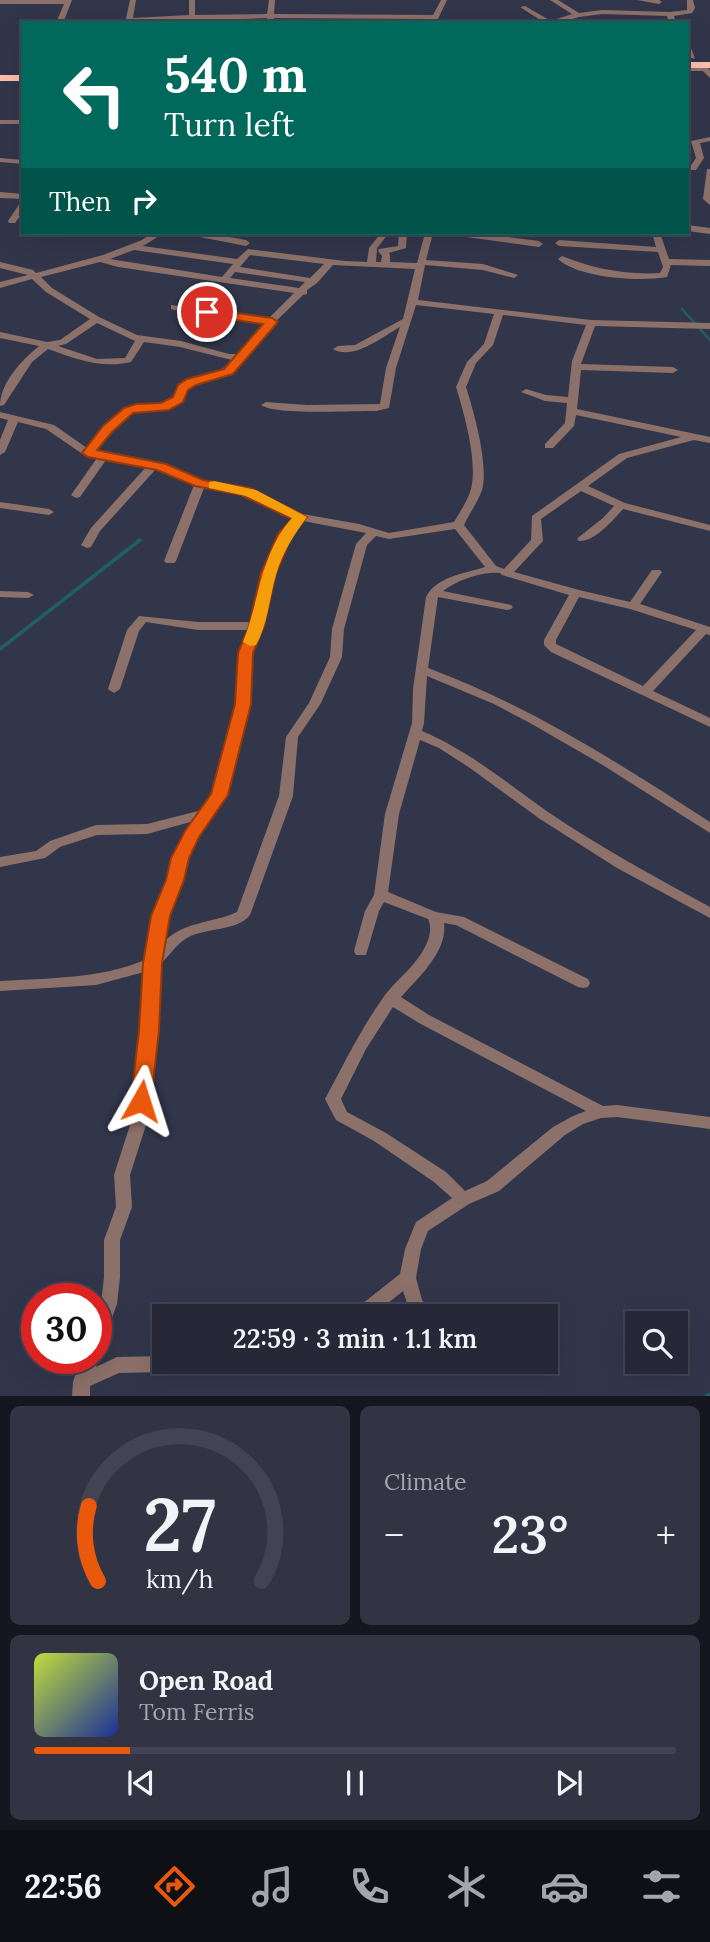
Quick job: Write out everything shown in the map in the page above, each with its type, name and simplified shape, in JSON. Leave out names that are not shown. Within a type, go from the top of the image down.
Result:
[{"type":"highway","points":[[689,60],[710,57]]},
{"type":"highway","points":[[689,60],[710,65]]},
{"type":"highway","points":[[0,70],[21,69]]},
{"type":"highway","points":[[0,78],[21,78]]},
{"type":"street","points":[[133,0],[128,21],[192,17],[433,20],[444,0]]},
{"type":"street","points":[[192,0],[192,17]]},
{"type":"street","points":[[270,20],[272,0]]},
{"type":"street","points":[[553,0],[578,15]]},
{"type":"street","points":[[640,0],[660,2]]},
{"type":"street","points":[[558,21],[578,15],[606,12],[690,12],[690,0]]},
{"type":"street","points":[[2,2],[69,1],[60,21]]},
{"type":"street","points":[[298,17],[300,4]]},
{"type":"street","points":[[523,7],[548,21]]},
{"type":"street","points":[[670,14],[672,21]]},
{"type":"street","points":[[689,60],[705,69],[710,76]]},
{"type":"street","points":[[0,122],[21,122]]},
{"type":"street","points":[[691,168],[700,158],[695,141],[710,139]]},
{"type":"street","points":[[0,160],[21,162]]},
{"type":"street","points":[[691,168],[710,171],[706,199],[710,202]]},
{"type":"street","points":[[0,195],[21,197]]},
{"type":"street","points":[[12,221],[21,208]]},
{"type":"street","points":[[689,228],[709,233]]},
{"type":"street","points":[[0,285],[132,247],[153,235]]},
{"type":"street","points":[[204,235],[247,247],[331,262],[484,267],[514,275]]},
{"type":"street","points":[[224,281],[252,235]]},
{"type":"street","points":[[370,263],[373,248],[383,235]]},
{"type":"street","points":[[385,263],[386,255],[383,251],[402,248],[403,235]]},
{"type":"street","points":[[266,405],[301,410],[322,406],[383,407],[385,389],[412,302],[428,235]]},
{"type":"street","points":[[474,235],[540,244]]},
{"type":"street","points":[[562,259],[568,264],[600,271],[658,276],[666,274],[657,235]]},
{"type":"street","points":[[559,243],[662,250]]},
{"type":"street","points":[[132,247],[314,281]]},
{"type":"street","points":[[97,258],[118,264],[304,292]]},
{"type":"street","points":[[88,453],[107,429],[129,411],[173,403],[183,388],[203,378],[228,371],[331,262]]},
{"type":"street","points":[[665,262],[710,263]]},
{"type":"street","points":[[0,265],[37,276],[49,289],[96,319],[141,339],[181,344],[229,357],[242,357]]},
{"type":"street","points":[[412,302],[591,323],[710,326]]},
{"type":"street","points":[[174,307],[272,322]]},
{"type":"street","points":[[458,525],[476,492],[478,481],[475,436],[461,387],[472,362],[488,345],[499,312]]},
{"type":"street","points":[[2,397],[27,360],[48,345],[63,342],[96,319]]},
{"type":"street","points":[[338,349],[357,348],[404,321]]},
{"type":"street","points":[[549,446],[567,430],[579,353],[591,323]]},
{"type":"street","points":[[0,335],[48,345],[73,356],[106,363],[128,360],[141,339]]},
{"type":"street","points":[[577,367],[673,370]]},
{"type":"street","points":[[526,392],[710,440]]},
{"type":"street","points":[[0,415],[50,428],[88,453],[154,465],[200,484],[251,493],[300,517],[401,536],[458,525]]},
{"type":"street","points":[[0,452],[14,419]]},
{"type":"street","points":[[506,573],[537,541],[538,515],[623,456],[695,436]]},
{"type":"street","points":[[76,495],[104,455]]},
{"type":"street","points":[[87,545],[95,530],[154,465]]},
{"type":"street","points":[[170,561],[200,484]]},
{"type":"street","points":[[582,487],[621,505],[700,523],[710,528]]},
{"type":"street","points":[[0,505],[49,512]]},
{"type":"street","points":[[583,539],[621,505]]},
{"type":"street","points":[[112,1284],[112,1240],[124,1207],[122,1175],[138,1125],[149,1030],[152,963],[160,916],[175,880],[180,858],[219,795],[243,704],[246,653],[257,626],[269,573],[286,534],[300,517]]},
{"type":"street","points":[[458,525],[492,568],[576,593],[633,606],[707,630],[645,692]]},
{"type":"street","points":[[0,986],[110,979],[152,963],[170,942],[183,932],[227,924],[243,915],[286,796],[292,737],[315,704],[335,657],[338,629],[362,544],[374,531]]},
{"type":"street","points":[[361,951],[372,911],[382,895],[392,814],[418,723],[422,670],[434,593],[447,583],[492,568]]},
{"type":"street","points":[[633,606],[656,572]]},
{"type":"street","points":[[434,593],[508,607]]},
{"type":"street","points":[[576,593],[550,640],[550,645],[710,723]]},
{"type":"street","points":[[0,594],[28,595]]},
{"type":"street","points":[[114,689],[133,630],[143,618],[198,626],[257,626]]},
{"type":"street","points":[[422,670],[461,683],[513,707],[710,828]]},
{"type":"street","points":[[415,733],[443,745],[475,765],[545,816],[622,865],[710,913]]},
{"type":"street","points":[[0,862],[40,855],[74,835],[96,830],[147,829],[206,813]]},
{"type":"street","points":[[382,895],[434,916],[459,921],[583,983]]},
{"type":"street","points":[[434,916],[439,922],[438,934],[429,955],[391,998],[360,1046],[332,1099],[341,1116],[380,1137],[440,1177],[463,1199]]},
{"type":"street","points":[[391,998],[424,1019],[601,1112]]},
{"type":"street","points":[[415,1304],[408,1279],[413,1249],[422,1227],[463,1199],[493,1186],[559,1131],[578,1120],[601,1112],[617,1111],[710,1123]]},
{"type":"street","points":[[375,1304],[408,1279]]},
{"type":"street","points":[[81,1389],[117,1365],[152,1364]]},
{"type":"waterway","points":[[682,309],[710,340]]},
{"type":"waterway","points":[[0,649],[140,540]]},
{"type":"slow traffic","points":[[214,485],[251,493],[300,517],[286,534],[269,573],[257,626],[250,642]]},
{"type":"route","points":[[141,1101],[149,1030],[152,963],[160,916],[191,835],[219,795],[243,704],[246,653],[257,626],[269,573],[286,534],[300,517],[245,491],[200,484],[161,467],[88,453],[107,429],[129,411],[136,408],[164,407],[178,399],[183,388],[192,382],[228,371],[272,322],[207,312]]}]
